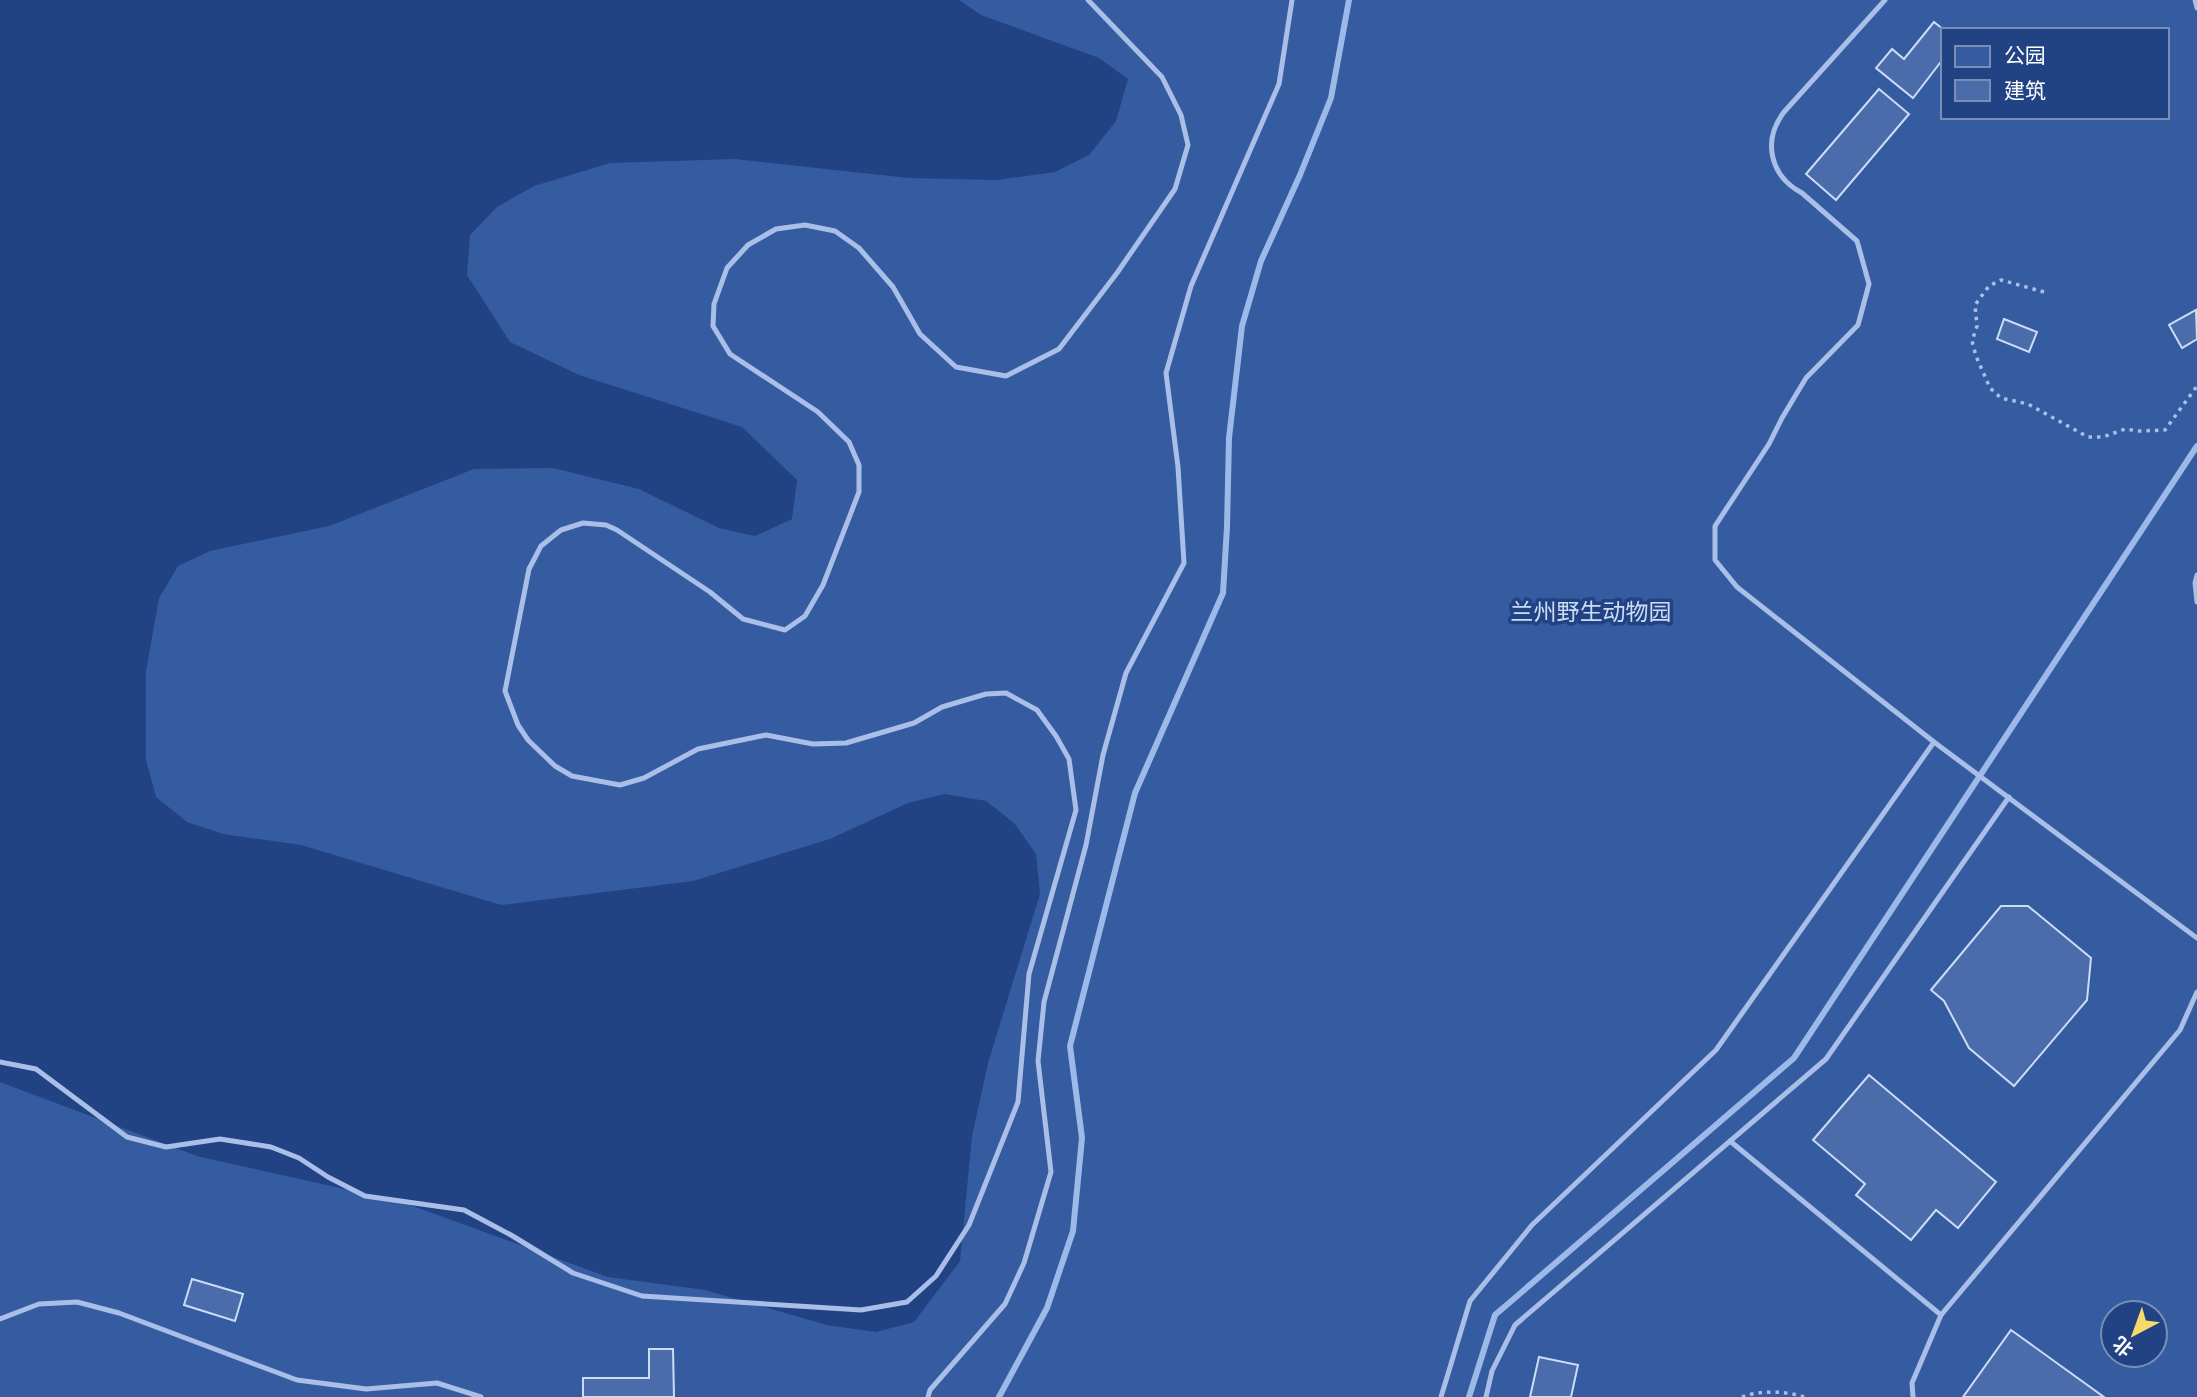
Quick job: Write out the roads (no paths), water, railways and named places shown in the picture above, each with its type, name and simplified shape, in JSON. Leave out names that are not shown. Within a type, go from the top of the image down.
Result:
[{"type":"lane","points":[[0,1062],[36,1069],[127,1137],[166,1147],[220,1139],[271,1147],[299,1158],[365,1196],[464,1210],[573,1273],[642,1296],[861,1310],[907,1301],[936,1276],[969,1225],[1018,1102],[1029,974],[1076,810],[1069,759],[1037,710],[1006,693],[986,694],[942,707],[914,723],[846,743],[813,744],[765,735],[698,748],[644,778],[620,785],[572,776],[555,766],[523,732],[510,708],[505,691],[529,569],[534,557],[550,537],[572,525],[595,523],[617,530],[710,592],[743,619],[785,630],[805,617],[822,585],[859,492],[859,465],[849,442],[840,432],[818,412],[730,354],[713,326],[714,304],[727,268],[748,245],[776,229],[805,225],[835,231],[859,248],[893,287],[920,334],[956,367],[1006,376],[1059,349],[1117,273],[1175,189],[1188,145],[1181,115],[1162,77],[1088,0]]},
{"type":"lane","points":[[928,1397],[930,1390],[1005,1304],[1024,1263],[1051,1172],[1038,1061],[1044,1002],[1086,845],[1103,755],[1126,673],[1184,563],[1178,467],[1166,373],[1191,286],[1279,84],[1292,0]]},
{"type":"lane","points":[[1885,0],[1784,112],[1773,131],[1771,152],[1778,172],[1785,181],[1857,241],[1869,284],[1858,325],[1806,378],[1769,444],[1715,526],[1715,560],[1737,587],[1934,742],[2197,938]]},
{"type":"lane","points":[[2195,0],[2197,8]]},
{"type":"lane","points":[[2197,575],[2197,602]]},
{"type":"lane","points":[[1441,1397],[1470,1301],[1532,1225],[1716,1050],[1934,742]]},
{"type":"lane","points":[[1486,1397],[1492,1371],[1516,1325],[1826,1059],[2009,797]]},
{"type":"lane","points":[[1913,1397],[1912,1383],[1941,1315],[2180,1030],[2197,992]]},
{"type":"lane","points":[[1730,1141],[1941,1315]]},
{"type":"lane","points":[[0,1319],[39,1304],[77,1302],[119,1313],[297,1380],[366,1389],[437,1384],[481,1397]]},
{"type":"waterway","points":[[999,1397],[1047,1308],[1073,1231],[1082,1138],[1070,1046],[1135,793],[1223,593],[1229,438],[1242,326],[1261,261],[1331,98],[1349,0]]},
{"type":"waterway","points":[[1469,1397],[1495,1315],[1794,1058],[2197,446]]},
{"type":"park label","name":"兰州野生动物园","points":[[1591,612]]}]
